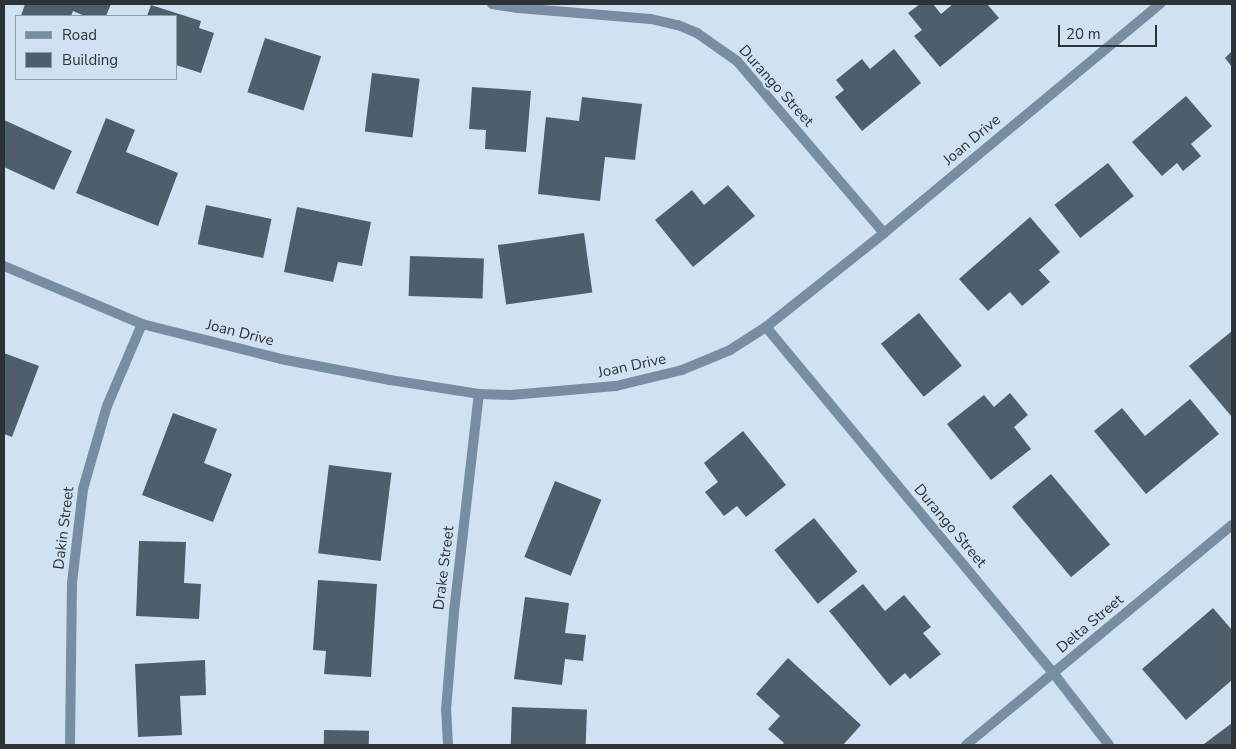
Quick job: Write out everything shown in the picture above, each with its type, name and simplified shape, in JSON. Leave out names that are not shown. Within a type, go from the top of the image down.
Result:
[{"type":"street","name":"Durango Street","points":[[492,4],[651,19],[678,25],[697,33],[737,61],[884,233]]},
{"type":"street","name":"Joan Drive","points":[[4,266],[142,324],[281,359],[390,380],[479,394],[511,396],[616,386],[682,370],[730,350],[766,327],[884,233],[1160,4]]},
{"type":"street","name":"Dakin Street","points":[[70,745],[72,583],[83,490],[107,406],[142,324]]},
{"type":"street","name":"Durango Street","points":[[766,327],[1054,674],[1109,745]]},
{"type":"street","name":"Drake Street","points":[[448,745],[446,710],[454,612],[479,394]]},
{"type":"street","name":"Delta Street","points":[[966,745],[1232,525]]},
{"type":"building","points":[[25,4],[111,4],[106,15],[83,15],[73,11],[71,15],[21,15]]},
{"type":"building","points":[[920,4],[933,4],[941,14],[953,4],[987,4],[999,18],[940,67],[914,36],[922,30],[908,13]]},
{"type":"building","points":[[151,5],[201,21],[199,28],[214,33],[201,73],[178,66],[178,15],[147,15]]},
{"type":"building","points":[[265,38],[321,56],[303,110],[247,92]]},
{"type":"building","points":[[894,49],[921,83],[862,131],[835,97],[844,90],[836,80],[862,59],[870,69]]},
{"type":"building","points":[[1232,51],[1232,67],[1225,58]]},
{"type":"building","points":[[372,73],[420,79],[412,137],[365,132]]},
{"type":"building","points":[[472,87],[531,91],[526,152],[485,149],[486,130],[469,129]]},
{"type":"building","points":[[1186,96],[1212,126],[1191,144],[1201,156],[1183,171],[1177,163],[1162,176],[1132,142]]},
{"type":"building","points":[[582,97],[642,104],[635,160],[605,157],[600,201],[538,194],[546,117],[579,121]]},
{"type":"building","points":[[106,118],[135,130],[126,152],[178,173],[158,226],[76,193]]},
{"type":"building","points":[[4,120],[72,151],[54,190],[4,167]]},
{"type":"building","points":[[1108,163],[1134,196],[1080,238],[1054,205]]},
{"type":"building","points":[[728,185],[755,216],[693,267],[655,220],[692,190],[704,205]]},
{"type":"building","points":[[206,205],[272,219],[263,258],[198,244]]},
{"type":"building","points":[[297,207],[371,222],[362,266],[338,262],[333,282],[284,272]]},
{"type":"building","points":[[1030,217],[1060,252],[1039,270],[1050,282],[1022,306],[1010,292],[988,311],[959,279]]},
{"type":"building","points":[[584,233],[592,292],[506,305],[498,245]]},
{"type":"building","points":[[410,256],[484,259],[483,299],[409,296]]},
{"type":"building","points":[[919,313],[962,366],[924,397],[881,344]]},
{"type":"building","points":[[1232,331],[1232,417],[1189,366]]},
{"type":"building","points":[[4,353],[39,366],[12,437],[4,434]]},
{"type":"building","points":[[1010,393],[1028,415],[1014,427],[1031,449],[991,480],[947,424],[984,395],[994,407]]},
{"type":"building","points":[[1190,399],[1219,434],[1146,494],[1094,431],[1122,408],[1145,436]]},
{"type":"building","points":[[173,413],[217,429],[204,463],[232,474],[213,522],[142,495]]},
{"type":"building","points":[[743,431],[786,485],[746,517],[737,506],[724,516],[705,492],[718,482],[704,463]]},
{"type":"building","points":[[329,465],[392,473],[381,561],[318,553]]},
{"type":"building","points":[[1051,474],[1110,544],[1071,577],[1012,507]]},
{"type":"building","points":[[555,481],[601,500],[571,576],[524,557]]},
{"type":"building","points":[[814,518],[857,572],[818,604],[774,550]]},
{"type":"building","points":[[139,541],[186,542],[184,583],[201,584],[199,619],[136,616]]},
{"type":"building","points":[[318,580],[377,584],[371,677],[324,674],[326,651],[313,650]]},
{"type":"building","points":[[863,584],[885,611],[904,595],[931,627],[923,633],[941,654],[910,679],[905,673],[890,686],[829,611]]},
{"type":"building","points":[[525,597],[569,603],[565,633],[586,635],[583,661],[565,659],[562,685],[514,679]]},
{"type":"building","points":[[1213,608],[1232,630],[1232,680],[1186,720],[1142,669]]},
{"type":"building","points":[[788,658],[861,725],[843,745],[782,745],[784,743],[768,729],[780,716],[756,694]]},
{"type":"building","points":[[205,660],[206,695],[180,696],[182,735],[138,737],[135,664]]},
{"type":"building","points":[[512,707],[587,710],[586,745],[511,745]]},
{"type":"building","points":[[1232,723],[1232,745],[1204,744]]},
{"type":"building","points":[[324,730],[369,731],[369,745],[324,745]]}]
